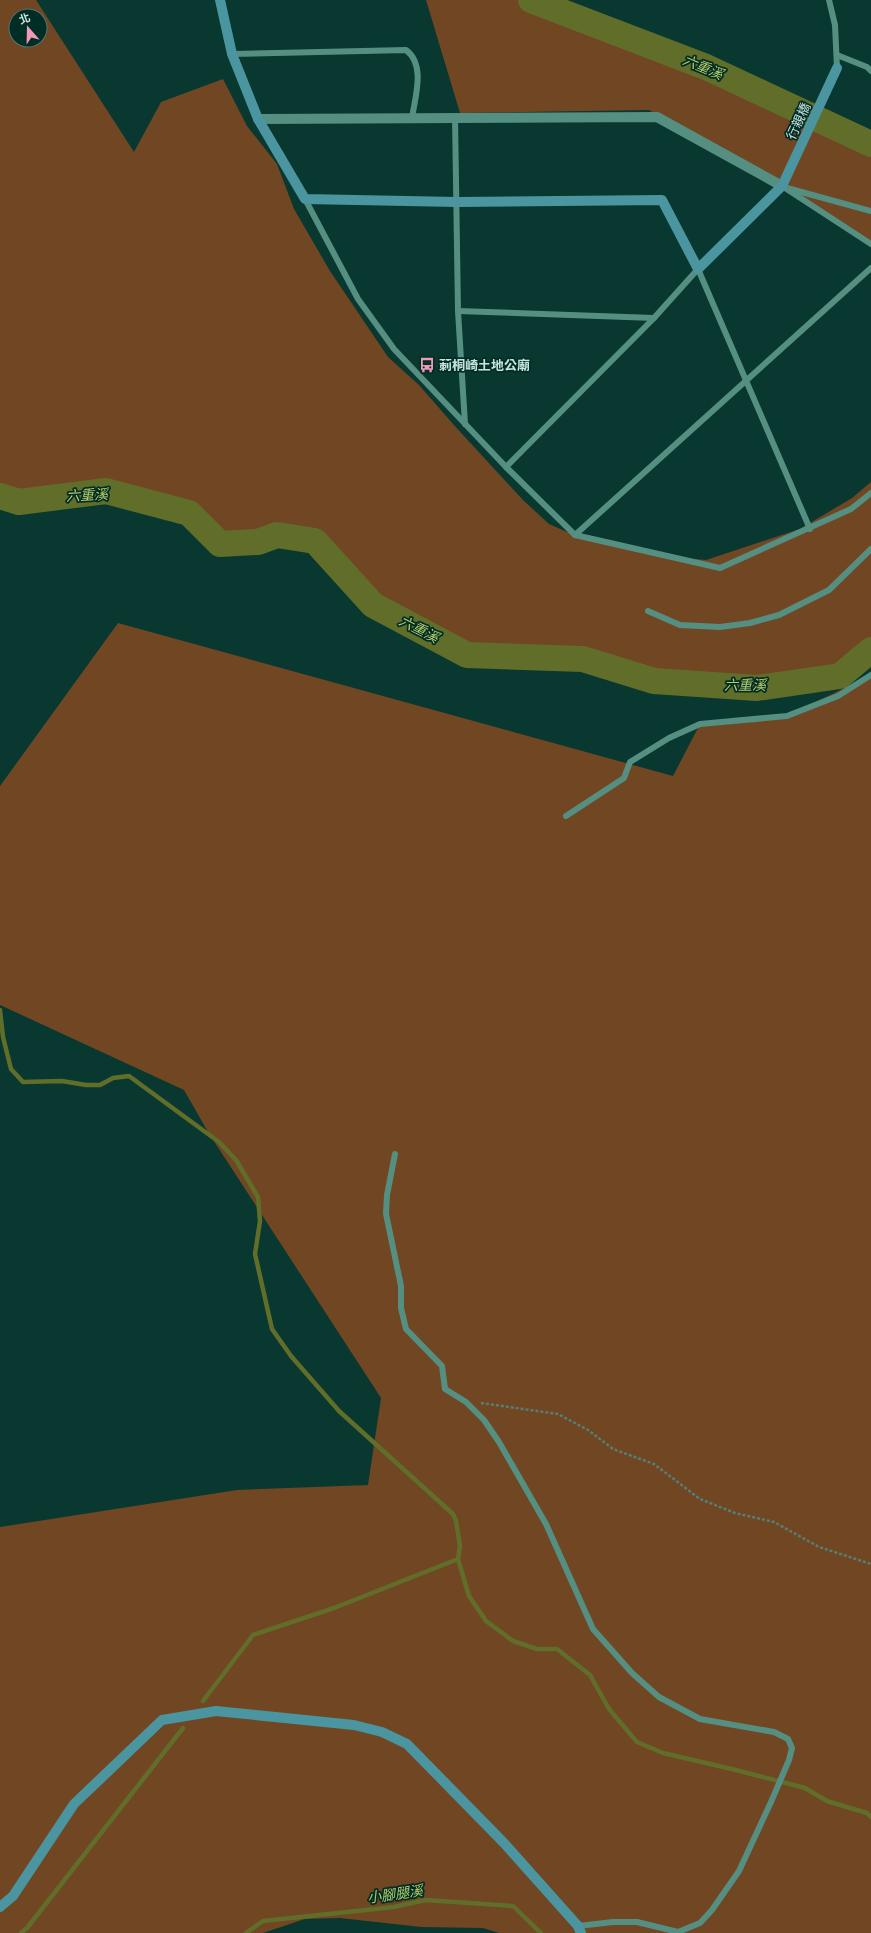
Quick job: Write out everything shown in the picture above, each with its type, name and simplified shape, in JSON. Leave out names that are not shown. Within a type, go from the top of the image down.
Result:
[{"type":"street","points":[[220,0],[232,54],[258,119],[305,199],[457,202],[662,200],[698,269],[782,186],[657,117],[258,119]]},
{"type":"street","name":"行親橋","points":[[782,186],[837,68]]},
{"type":"street","points":[[0,1907],[12,1896],[74,1804],[162,1720],[216,1711],[354,1725],[382,1732],[407,1744],[504,1842],[579,1929]]},
{"type":"lane","points":[[829,0],[835,25],[837,68]]},
{"type":"lane","points":[[232,54],[406,50],[413,55],[418,69],[412,118]]},
{"type":"lane","points":[[837,55],[867,67],[871,71]]},
{"type":"lane","points":[[455,117],[458,311],[465,424]]},
{"type":"lane","points":[[782,186],[871,211]]},
{"type":"lane","points":[[782,186],[871,244]]},
{"type":"lane","points":[[305,199],[358,299],[394,349],[506,467],[575,535],[720,568],[810,529],[851,509],[871,493]]},
{"type":"lane","points":[[575,535],[871,268]]},
{"type":"lane","points":[[506,467],[654,318],[698,269],[810,529]]},
{"type":"lane","points":[[458,311],[654,318]]},
{"type":"lane","points":[[648,610],[680,625],[720,627],[750,623],[779,615],[829,590],[871,549]]},
{"type":"lane","points":[[566,816],[624,778],[630,762],[669,738],[700,724],[787,716],[838,696],[871,675]]},
{"type":"lane","points":[[395,1154],[387,1194],[386,1214],[400,1286],[401,1308],[406,1329],[442,1366],[445,1389],[466,1402],[484,1420],[499,1442],[546,1524],[593,1628],[605,1644],[632,1673],[659,1697],[700,1719],[774,1732],[788,1739],[792,1748],[789,1760],[780,1781],[739,1871],[712,1910],[700,1923],[678,1932],[637,1922],[614,1922],[579,1929]]},
{"type":"path","points":[[466,1402],[491,1403],[558,1414],[588,1430],[613,1449],[654,1464],[700,1499],[735,1513],[774,1522],[819,1547],[871,1564]]},
{"type":"shaded area","points":[[0,0],[36,0],[41,8],[8,8],[8,48],[48,48],[48,19],[134,152],[161,102],[223,79],[247,126],[277,164],[294,209],[330,271],[388,357],[419,385],[523,500],[549,524],[574,535],[662,556],[706,560],[800,529],[852,498],[871,482],[871,650],[840,676],[757,688],[654,681],[583,659],[467,655],[373,605],[315,541],[277,535],[258,542],[220,544],[189,513],[106,491],[19,502],[0,496]]},
{"type":"shaded area","points":[[426,0],[531,0],[706,67],[871,144],[871,246],[781,186],[649,110],[460,113]]},
{"type":"shaded area","points":[[118,623],[673,776],[700,724],[787,716],[871,675],[871,1933],[499,1933],[483,1928],[421,1927],[340,1918],[305,1919],[263,1933],[0,1933],[0,1527],[237,1490],[368,1485],[381,1398],[208,1132],[184,1090],[0,1005],[0,786]]},
{"type":"waterway","name":"六重溪","points":[[531,0],[706,67],[871,144]]},
{"type":"waterway","name":"六重溪","points":[[0,496],[19,502],[106,491],[189,513],[220,544],[258,542],[277,535],[315,541],[373,605],[467,655],[583,659],[654,681],[757,688],[840,676],[871,650]]},
{"type":"waterway","points":[[0,1010],[3,1037],[11,1069],[23,1082],[62,1081],[86,1085],[100,1085],[113,1078],[129,1076],[219,1142],[236,1160],[258,1197],[260,1221],[255,1254],[272,1329],[291,1356],[339,1411],[453,1514],[456,1521],[460,1546],[458,1559],[469,1596],[486,1621],[513,1641],[537,1649],[557,1649],[590,1675],[609,1709],[637,1742],[663,1753],[805,1788],[827,1801],[867,1813],[871,1817]]},
{"type":"waterway","points":[[203,1701],[253,1635],[334,1608],[458,1559]]},
{"type":"waterway","points":[[21,1933],[27,1928],[183,1728]]},
{"type":"waterway","name":"小腳腿溪","points":[[246,1933],[263,1921],[394,1907],[425,1900],[513,1906],[541,1933]]},
{"type":"place","name":"莿桐崎土地公廟","points":[[427,365]]}]
